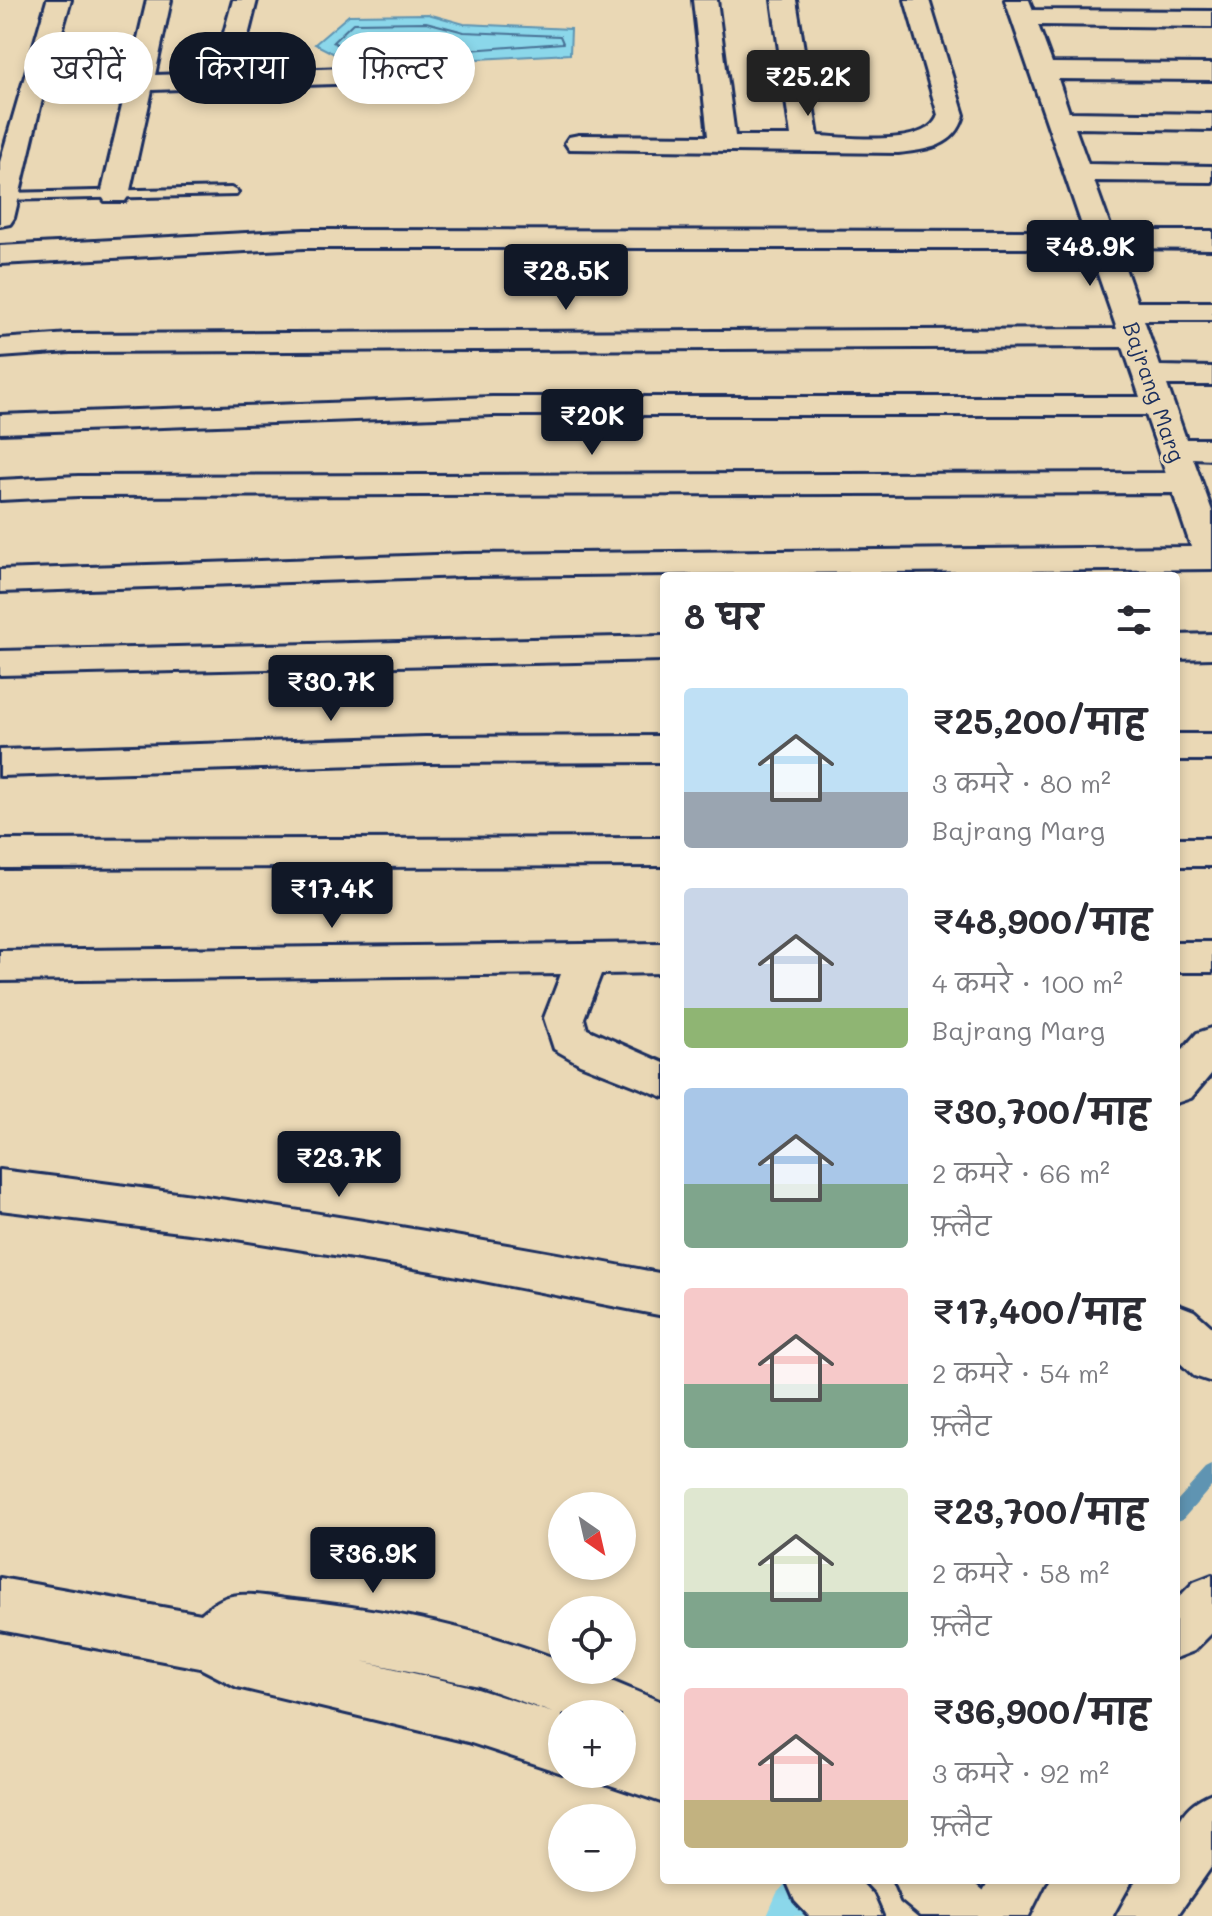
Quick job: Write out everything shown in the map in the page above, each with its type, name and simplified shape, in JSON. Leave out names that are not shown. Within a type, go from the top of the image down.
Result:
[{"type":"street","points":[[2,204],[10,138],[59,0]]},
{"type":"street","points":[[152,32],[159,0]]},
{"type":"street","points":[[237,32],[245,0]]},
{"type":"street","points":[[705,0],[722,144]]},
{"type":"street","points":[[784,0],[806,144]]},
{"type":"street","points":[[579,143],[898,145],[940,136],[949,127],[951,115],[917,0]]},
{"type":"street","points":[[1019,8],[1212,19]]},
{"type":"street","name":"Bajrang Marg","points":[[1019,8],[1173,448],[1206,525],[1212,557]]},
{"type":"street","points":[[1040,71],[1212,72]]},
{"type":"street","points":[[115,195],[137,104]]},
{"type":"street","points":[[1057,120],[1212,122]]},
{"type":"street","points":[[1075,172],[1212,174]]},
{"type":"street","points":[[0,255],[304,239],[1212,240]]},
{"type":"street","points":[[0,348],[70,343],[513,339],[1129,324],[1212,311]]},
{"type":"street","points":[[1147,375],[1212,376]]},
{"type":"street","points":[[0,424],[492,406],[1158,406]]},
{"type":"street","points":[[1173,448],[1212,449]]},
{"type":"street","points":[[0,490],[93,486],[1186,483]]},
{"type":"street","points":[[0,581],[465,565],[1212,557]]},
{"type":"street","points":[[1180,647],[1212,646]]},
{"type":"street","points":[[0,663],[660,648]]},
{"type":"street","points":[[1180,747],[1212,747]]},
{"type":"street","points":[[0,763],[425,750],[660,749]]},
{"type":"street","points":[[0,854],[660,852]]},
{"type":"street","points":[[1180,852],[1212,852]]},
{"type":"street","points":[[1180,957],[1212,957]]},
{"type":"street","points":[[0,966],[660,958]]},
{"type":"street","points":[[587,959],[564,1018],[569,1038],[595,1053],[660,1078]]},
{"type":"street","points":[[1180,1081],[1212,1044]]},
{"type":"street","points":[[0,1190],[230,1218],[432,1250],[660,1294]]},
{"type":"street","points":[[1180,1630],[1212,1599]]},
{"type":"street","points":[[0,1604],[211,1643],[237,1660],[468,1714],[548,1740]]},
{"type":"street","points":[[211,1643],[233,1622],[342,1630],[454,1652],[556,1687],[660,1729]]},
{"type":"street","points":[[636,1766],[660,1773]]},
{"type":"street","points":[[1180,1864],[1212,1820]]},
{"type":"street","points":[[820,1884],[852,1916]]},
{"type":"street","points":[[928,1884],[968,1916]]},
{"type":"street","points":[[998,1916],[1018,1884]]},
{"type":"street","points":[[1144,1916],[1166,1884]]},
{"type":"lane","points":[[2,204],[115,195],[231,192]]},
{"type":"water","points":[[428,14],[464,24],[571,29],[570,54],[475,59],[475,32],[332,32],[332,53],[316,45],[349,15]]},
{"type":"waterway","points":[[1180,1510],[1212,1474]]},
{"type":"waterway","points":[[800,1916],[831,1884]]}]
